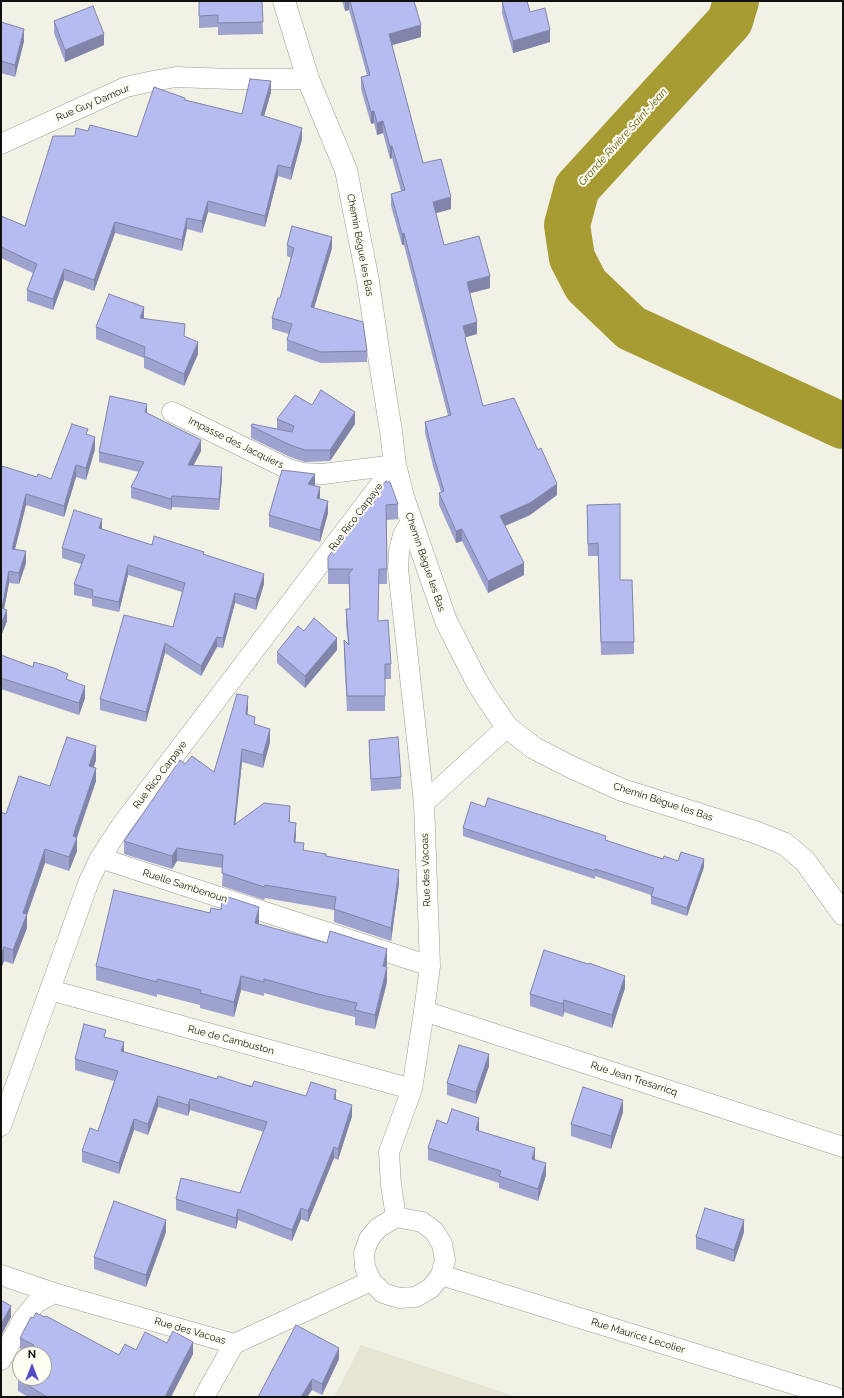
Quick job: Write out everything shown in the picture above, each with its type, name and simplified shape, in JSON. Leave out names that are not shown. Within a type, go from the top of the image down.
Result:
[{"type":"street","name":"Chemin Bégue les Bas","points":[[284,1],[308,79],[346,170],[368,281],[395,466],[411,522],[446,621],[476,680],[487,698],[507,727],[534,748],[571,767],[622,790],[755,832],[785,844],[805,861],[843,914]]},
{"type":"street","name":"Rue Guy Damour","points":[[1,144],[126,87],[153,81],[176,77],[308,79]]},
{"type":"street","name":"Impasse des Jacquiers","points":[[172,412],[286,468],[304,473],[323,474],[395,466]]},
{"type":"street","name":"Rue Rico Carpaye","points":[[1,1126],[89,880],[100,858],[123,823],[395,466]]},
{"type":"street","name":"Rue des Vacoas","points":[[396,1216],[391,1185],[389,1152],[412,1089],[430,966],[424,803],[398,569],[400,546],[411,522]]},
{"type":"street","points":[[424,803],[507,727]]},
{"type":"street","name":"Ruelle Sambenoun","points":[[100,858],[430,966]]},
{"type":"street","name":"Rue de Cambuston","points":[[50,990],[412,1089]]},
{"type":"street","name":"Rue Jean Tresarricq","points":[[424,1011],[843,1147]]},
{"type":"street","points":[[396,1216],[422,1222],[434,1231],[442,1244],[445,1260],[441,1275],[431,1288],[416,1297],[399,1298],[383,1293],[371,1281],[365,1267],[364,1253],[369,1239],[378,1228],[396,1216]]},
{"type":"street","name":"Rue des Vacoas","points":[[1,1275],[54,1293],[234,1344],[371,1281]]},
{"type":"street","name":"Rue Maurice Lecolier","points":[[441,1275],[835,1397]]},
{"type":"street","points":[[1,1360],[27,1313],[36,1303],[54,1293]]},
{"type":"street","points":[[204,1397],[234,1344]]},
{"type":"shaded area","points":[[361,1345],[517,1397],[334,1397]]},
{"type":"building","points":[[199,1],[262,1],[263,22],[218,23],[218,15],[199,16]]},
{"type":"building","points":[[350,1],[414,1],[421,25],[389,34],[423,163],[441,159],[451,197],[433,202],[444,245],[479,236],[490,276],[467,282],[477,322],[463,326],[483,406],[514,398],[538,450],[541,448],[557,484],[530,503],[500,516],[524,563],[488,581],[462,529],[456,531],[439,493],[444,491],[425,422],[451,415],[404,233],[402,234],[391,194],[405,190],[392,146],[390,147],[383,121],[377,123],[374,111],[371,112],[361,77],[370,75]]},
{"type":"building","points":[[502,1],[527,1],[530,12],[545,8],[550,30],[513,41]]},
{"type":"building","points":[[93,6],[104,34],[65,50],[54,21]]},
{"type":"building","points":[[1,22],[24,29],[15,65],[1,61]]},
{"type":"building","points":[[250,79],[271,81],[261,115],[302,128],[291,168],[278,165],[265,216],[208,201],[202,221],[187,218],[182,240],[115,222],[94,280],[64,269],[53,299],[27,290],[37,264],[1,247],[1,216],[25,226],[53,136],[75,136],[76,128],[88,131],[90,125],[137,137],[154,87],[185,98],[185,100],[242,114]]},
{"type":"building","points":[[292,226],[332,237],[311,307],[363,322],[367,351],[321,352],[287,340],[292,324],[272,318],[278,298],[280,298],[294,248],[287,245]]},
{"type":"building","points":[[109,294],[144,307],[140,318],[185,324],[184,336],[198,342],[184,374],[144,356],[145,347],[96,327]]},
{"type":"building","points":[[321,390],[355,412],[330,450],[305,450],[290,445],[251,426],[252,424],[292,432],[294,426],[277,419],[295,395],[312,405]]},
{"type":"building","points":[[110,396],[147,404],[145,412],[201,440],[188,465],[222,467],[219,499],[172,496],[171,499],[131,487],[144,462],[99,452]]},
{"type":"building","points":[[72,424],[88,429],[86,434],[95,437],[86,468],[76,465],[64,506],[26,494],[12,549],[26,551],[19,573],[9,571],[2,608],[7,610],[1,624],[2,466],[37,477],[38,474],[51,479]]},
{"type":"building","points":[[282,470],[315,474],[308,484],[320,487],[317,498],[328,501],[320,530],[269,515]]},
{"type":"building","points":[[386,481],[390,482],[398,504],[386,505],[387,569],[379,569],[378,621],[388,620],[391,664],[385,664],[385,696],[347,696],[344,640],[349,645],[346,609],[350,609],[349,573],[353,569],[328,569],[328,557]]},
{"type":"building","points":[[620,504],[620,580],[632,580],[634,642],[601,642],[598,543],[588,544],[587,505]]},
{"type":"building","points":[[74,510],[102,519],[99,528],[152,545],[154,536],[204,552],[203,554],[264,574],[256,599],[235,593],[223,638],[217,637],[201,666],[165,643],[146,712],[100,699],[124,615],[173,627],[185,583],[128,565],[119,602],[92,596],[93,590],[74,584],[85,555],[62,548]]},
{"type":"building","points":[[314,618],[337,638],[305,676],[277,652],[298,626],[304,631]]},
{"type":"building","points":[[1,655],[33,667],[34,662],[68,674],[66,679],[85,686],[79,703],[1,678]]},
{"type":"building","points":[[237,694],[248,696],[246,714],[255,717],[254,724],[270,729],[263,755],[242,749],[234,825],[264,803],[290,806],[289,822],[296,823],[294,842],[304,843],[303,850],[399,870],[391,928],[334,909],[336,897],[265,885],[264,887],[222,873],[223,855],[177,848],[172,856],[124,841],[180,760],[185,764],[192,756],[214,772]]},
{"type":"building","points":[[67,737],[96,746],[89,766],[96,768],[73,836],[77,838],[69,857],[45,849],[23,913],[27,914],[13,950],[4,947],[1,955],[1,812],[6,814],[19,776],[50,786]]},
{"type":"building","points":[[398,737],[401,777],[371,779],[369,740]]},
{"type":"building","points":[[488,798],[606,836],[605,840],[663,859],[664,856],[678,861],[681,852],[704,859],[687,908],[651,896],[654,888],[595,869],[595,871],[463,828],[471,802],[485,807]]},
{"type":"building","points":[[114,890],[210,913],[211,908],[221,910],[222,895],[259,907],[255,923],[327,943],[330,931],[387,949],[383,966],[387,967],[375,1015],[355,1010],[357,1003],[264,979],[264,982],[241,976],[234,1002],[200,993],[201,990],[157,979],[157,982],[96,966]]},
{"type":"building","points":[[544,950],[588,964],[589,963],[625,976],[612,1015],[564,1000],[563,1004],[530,994]]},
{"type":"building","points":[[84,1024],[106,1030],[104,1037],[124,1042],[121,1051],[217,1079],[218,1076],[252,1087],[254,1081],[306,1096],[311,1082],[336,1090],[334,1099],[352,1105],[338,1149],[334,1147],[308,1211],[301,1208],[292,1230],[238,1209],[236,1218],[176,1199],[181,1178],[240,1193],[267,1122],[190,1099],[188,1105],[158,1096],[148,1124],[134,1119],[119,1163],[82,1151],[90,1128],[98,1131],[118,1071],[75,1059]]},
{"type":"building","points":[[459,1045],[489,1054],[476,1092],[447,1083]]},
{"type":"building","points":[[583,1087],[623,1100],[611,1136],[571,1124]]},
{"type":"building","points":[[452,1109],[479,1118],[476,1130],[535,1148],[532,1159],[546,1163],[538,1189],[499,1176],[501,1171],[428,1148],[437,1120],[447,1124]]},
{"type":"building","points":[[114,1201],[166,1220],[146,1275],[94,1257]]},
{"type":"building","points":[[705,1208],[744,1220],[734,1250],[696,1237]]},
{"type":"building","points":[[1,1300],[11,1306],[1,1324]]},
{"type":"building","points":[[36,1313],[45,1317],[46,1316],[119,1355],[125,1344],[136,1350],[145,1332],[167,1343],[173,1331],[193,1342],[165,1397],[47,1397],[29,1386],[52,1386],[52,1346],[34,1346],[20,1338],[31,1317],[33,1318]]},
{"type":"building","points":[[296,1325],[339,1348],[322,1384],[312,1379],[301,1397],[258,1397]]},
{"type":"waterway","name":"Grande Rivière Saint-Jean","points":[[736,1],[730,21],[577,188],[567,225],[572,258],[586,285],[631,328],[843,426]]}]
